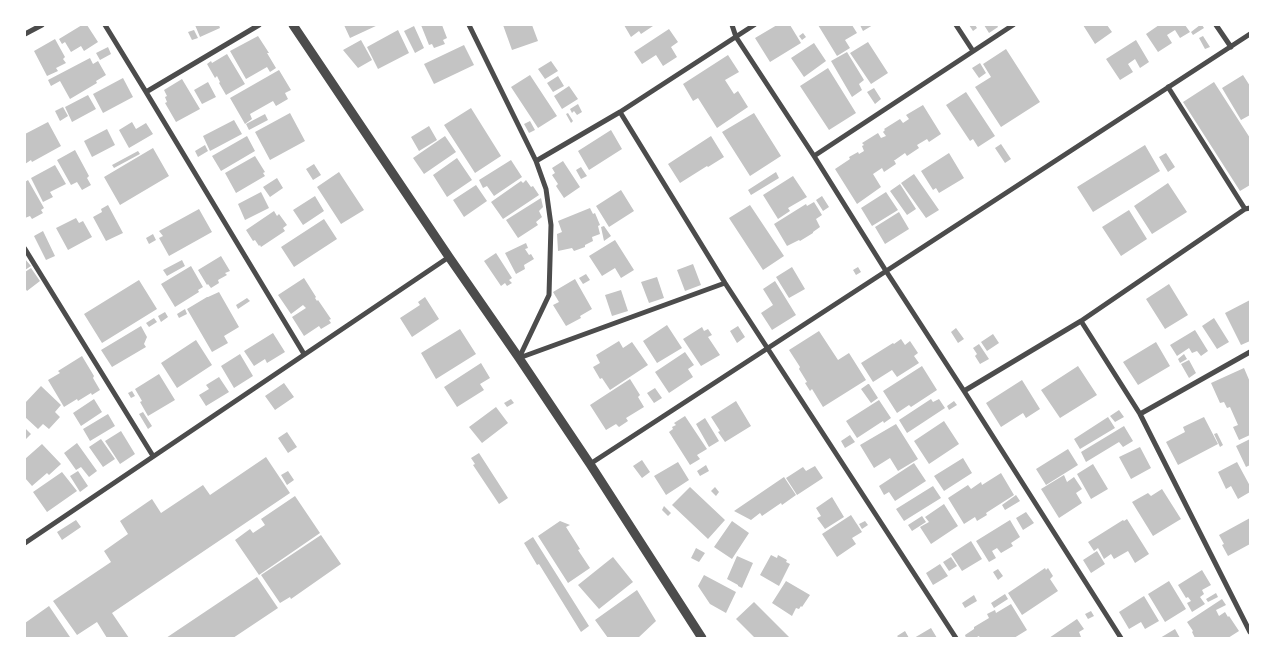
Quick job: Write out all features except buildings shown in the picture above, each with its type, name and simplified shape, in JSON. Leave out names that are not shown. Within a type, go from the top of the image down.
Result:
[{"type":"street","points":[[25,34],[42,25]]},
{"type":"street","points":[[105,25],[304,354]]},
{"type":"street","points":[[146,92],[259,25]]},
{"type":"street","points":[[294,25],[449,258],[590,464],[702,638]]},
{"type":"street","points":[[468,25],[536,161],[546,189],[551,225],[549,295],[519,358]]},
{"type":"street","points":[[732,25],[736,37],[1121,638]]},
{"type":"street","points":[[536,161],[620,112],[754,25]]},
{"type":"street","points":[[956,25],[973,51]]},
{"type":"street","points":[[814,156],[1013,25]]},
{"type":"street","points":[[1216,25],[1231,47]]},
{"type":"street","points":[[590,464],[1250,34]]},
{"type":"street","points":[[964,391],[1081,321],[1248,208],[1168,87]]},
{"type":"street","points":[[620,112],[725,283],[956,638]]},
{"type":"street","points":[[25,249],[153,456]]},
{"type":"street","points":[[25,543],[449,258]]},
{"type":"street","points":[[519,358],[725,283]]},
{"type":"street","points":[[1081,321],[1140,414],[1250,632]]},
{"type":"street","points":[[1140,414],[1250,352]]}]
